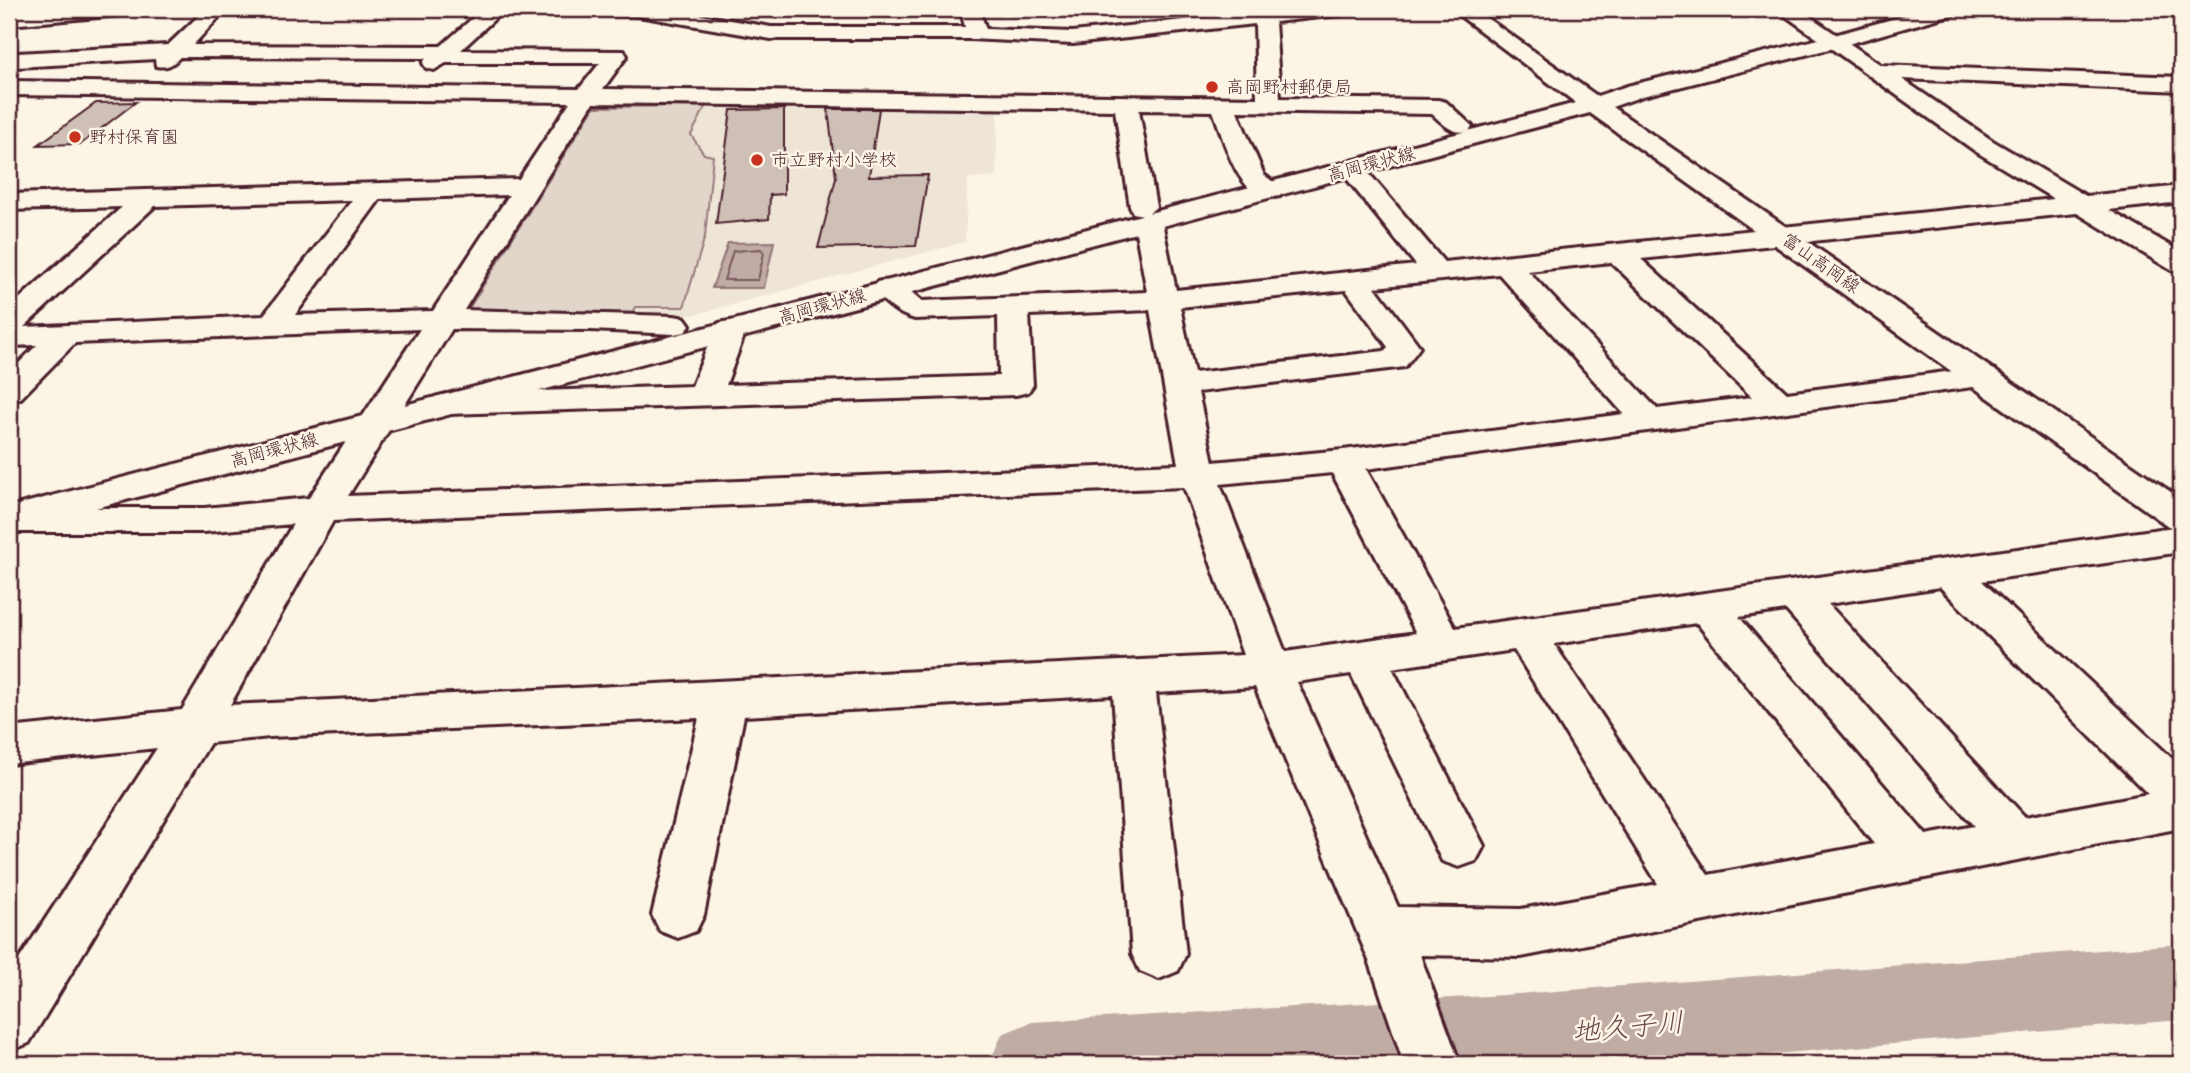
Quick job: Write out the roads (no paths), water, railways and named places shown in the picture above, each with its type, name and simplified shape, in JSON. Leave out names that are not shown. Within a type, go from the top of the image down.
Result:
[{"type":"street","points":[[9,19],[121,9]]},
{"type":"street","points":[[131,89],[176,51],[217,9]]},
{"type":"street","points":[[402,92],[495,9]]},
{"type":"street","points":[[587,9],[641,9],[771,33],[977,33],[1034,28],[1073,38],[1124,24],[1262,17],[1339,9]]},
{"type":"street","points":[[967,9],[972,13],[977,33]]},
{"type":"street","name":"富山高岡線","points":[[1461,9],[2181,517]]},
{"type":"street","points":[[1786,9],[1984,146],[2181,264]]},
{"type":"street","name":"高岡環状線","points":[[9,520],[674,325],[1145,214],[1262,185],[1460,126],[1635,91],[1834,42],[1950,9]]},
{"type":"street","points":[[1262,17],[1269,106]]},
{"type":"street","points":[[9,1024],[195,728],[321,509],[587,94],[616,56],[176,51],[17,60]]},
{"type":"street","points":[[1875,71],[2181,83]]},
{"type":"street","points":[[14,99],[49,88],[587,94],[976,104],[1437,107],[1460,126]]},
{"type":"street","name":"高岡環状線","points":[[1262,185],[1352,169],[1587,100]]},
{"type":"street","points":[[1126,104],[1145,214],[1165,300],[1198,475],[1270,670],[1390,946],[1432,1064]]},
{"type":"street","points":[[1223,106],[1262,185]]},
{"type":"street","points":[[1352,169],[1437,272]]},
{"type":"street","points":[[12,204],[528,187]]},
{"type":"street","points":[[270,327],[373,191]]},
{"type":"street","points":[[888,288],[915,310],[1165,300],[2181,194]]},
{"type":"street","points":[[9,324],[148,198]]},
{"type":"street","name":"高岡環状線","points":[[9,499],[382,412],[447,404],[888,288],[1145,214]]},
{"type":"street","points":[[1618,253],[1779,404]]},
{"type":"street","points":[[1507,265],[1649,421]]},
{"type":"street","points":[[1181,384],[1394,360],[1404,347],[1355,281]]},
{"type":"street","points":[[447,404],[1016,385],[1013,306]]},
{"type":"street","points":[[9,337],[443,320],[620,321],[674,325]]},
{"type":"street","points":[[705,396],[730,330]]},
{"type":"street","points":[[9,391],[66,335]]},
{"type":"street","points":[[9,520],[204,520],[321,509],[1198,475],[1343,461],[1983,377]]},
{"type":"street","points":[[1343,461],[1443,645]]},
{"type":"street","points":[[9,746],[270,719],[725,699],[1270,670],[2181,538]]},
{"type":"street","points":[[1948,572],[2181,796]]},
{"type":"street","points":[[1796,594],[2015,839]]},
{"type":"street","points":[[1707,607],[1915,858]]},
{"type":"street","points":[[1525,633],[1696,900]]},
{"type":"street","points":[[1364,656],[1459,846]]},
{"type":"street","points":[[1133,677],[1159,954]]},
{"type":"street","points":[[678,915],[725,699]]},
{"type":"street","points":[[1390,946],[1521,933],[2181,808]]},
{"type":"water","points":[[774,242],[764,288],[712,288],[728,243]]},
{"type":"waterway","points":[[117,12],[156,9]]},
{"type":"waterway","name":"地久子川","points":[[1032,1064],[1504,1036],[2181,982]]},
{"type":"place","name":"高岡野村郵便局","points":[[1212,87]]},
{"type":"place","name":"野村保育園","points":[[75,137]]},
{"type":"place","name":"市立野村小学校","points":[[757,160]]}]
